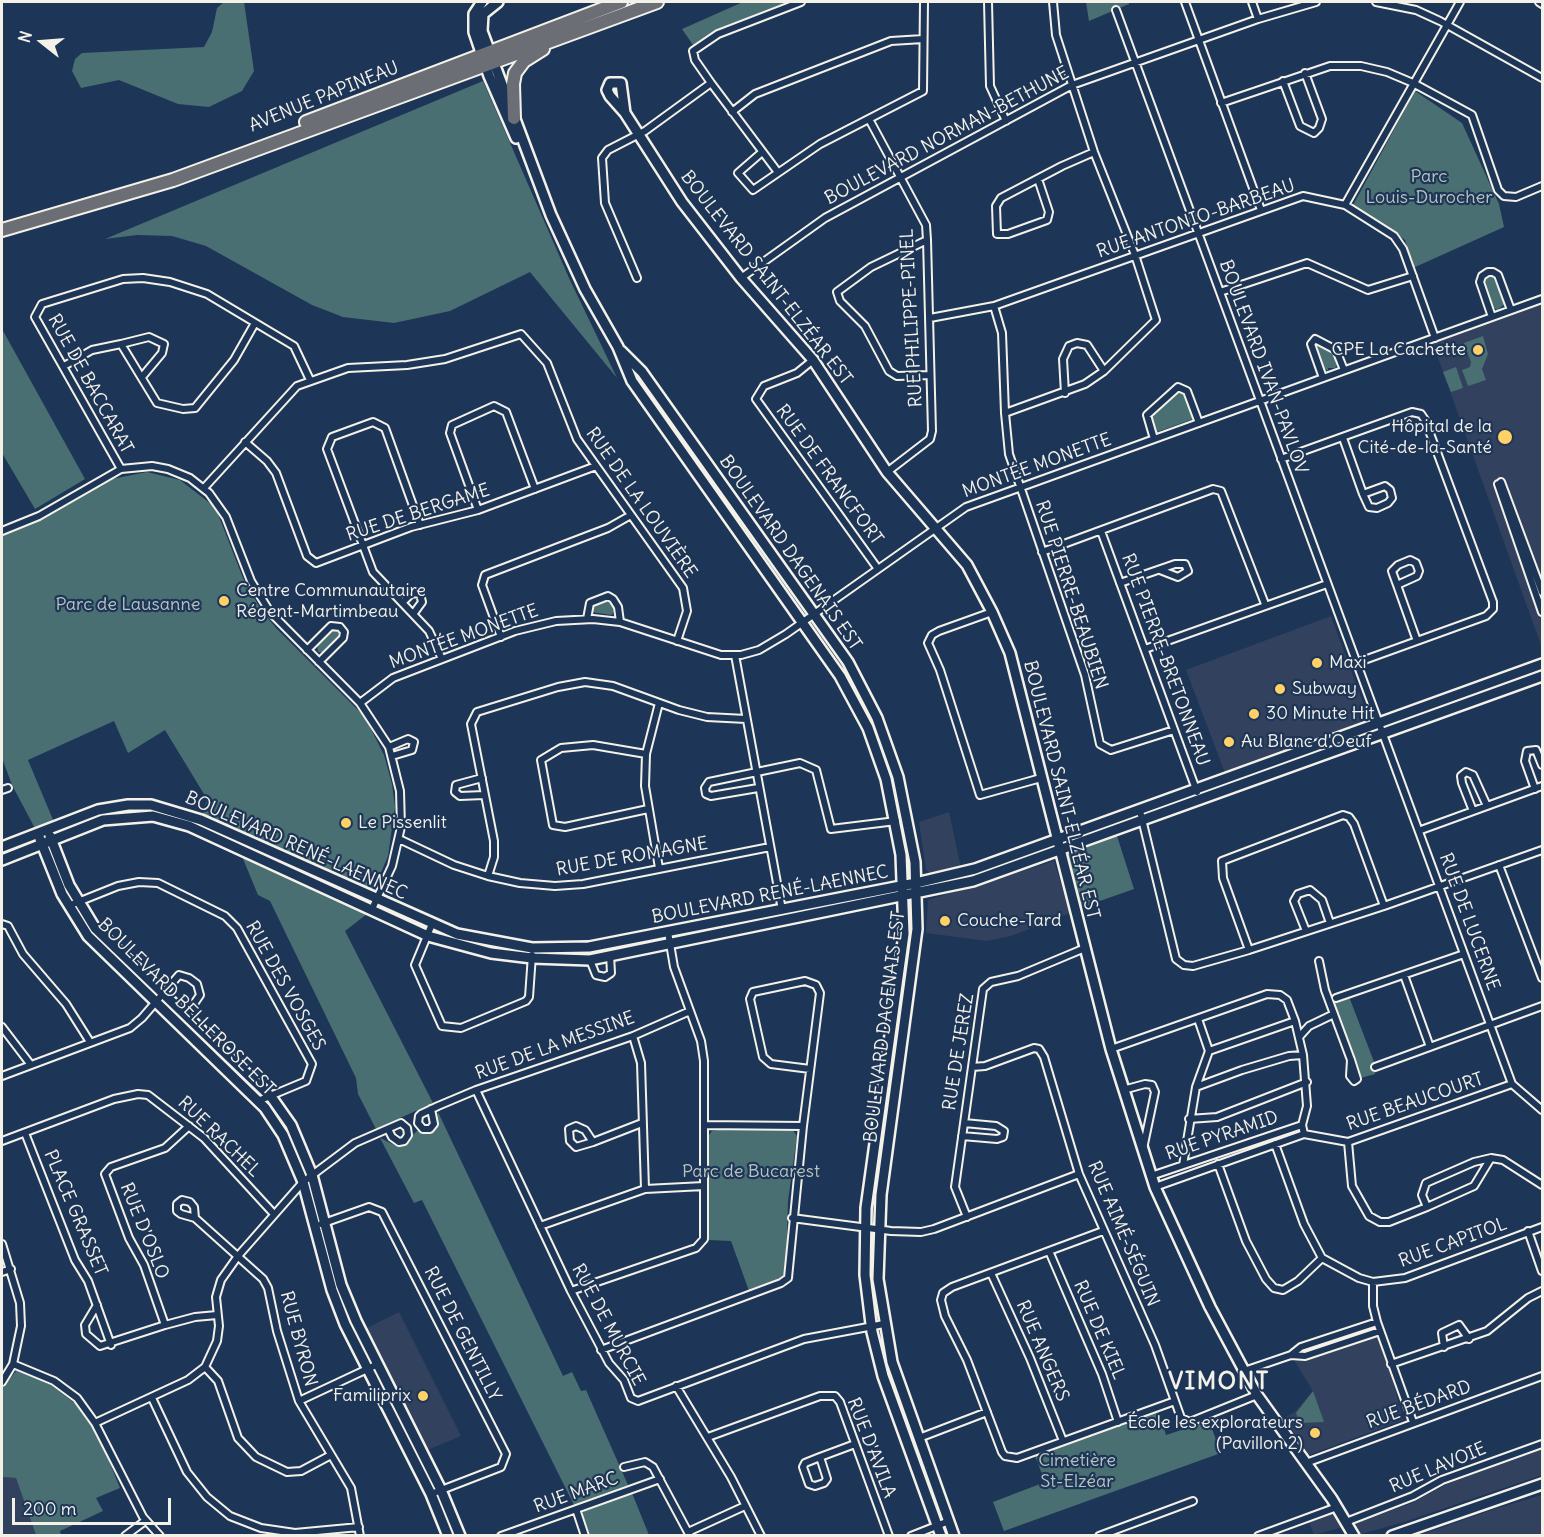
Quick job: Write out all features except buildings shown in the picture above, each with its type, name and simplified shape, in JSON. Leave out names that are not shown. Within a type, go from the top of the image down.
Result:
[{"type":"highway","points":[[487,58],[621,2]]},
{"type":"highway","points":[[487,58],[562,37],[657,2]]},
{"type":"highway","points":[[514,118],[513,84],[517,70],[528,58],[562,37]]},
{"type":"highway","name":"AVENUE PAPINEAU","points":[[2,230],[173,180],[308,122],[487,58]]},
{"type":"street","points":[[482,2],[472,21],[487,58]]},
{"type":"street","points":[[487,58],[481,21],[486,9],[498,2]]},
{"type":"street","points":[[777,171],[761,153],[711,83],[695,60],[693,51],[718,34],[801,2]]},
{"type":"street","points":[[761,153],[740,170],[740,179],[753,190],[777,171],[820,144],[923,91],[924,2]]},
{"type":"street","points":[[988,2],[990,86],[1006,121]]},
{"type":"street","points":[[1005,413],[1065,393],[1104,371],[1156,320],[1135,255],[1094,152],[1072,85],[1056,35],[1053,2]]},
{"type":"street","points":[[1185,2],[1261,210]]},
{"type":"street","points":[[1252,2],[1258,19]]},
{"type":"street","name":"BOULEVARD NORMAN-BETHUNE","points":[[741,278],[825,218],[1072,85],[1135,65],[1258,19],[1316,2]]},
{"type":"street","points":[[1376,2],[1416,10],[1542,78]]},
{"type":"street","points":[[1345,206],[1460,2]]},
{"type":"street","name":"BOULEVARD IVAN-PAVLOV","points":[[1116,10],[1384,734]]},
{"type":"street","points":[[732,112],[756,94],[849,57],[891,41],[923,39]]},
{"type":"street","name":"BOULEVARD DAGENAIS EST","points":[[487,58],[514,118],[575,269],[618,347],[632,381],[837,670],[862,715],[881,763],[896,821],[904,897],[902,957],[864,1228],[865,1275],[871,1326],[886,1383],[941,1536]]},
{"type":"street","name":"BOULEVARD DAGENAIS EST","points":[[487,58],[507,121],[536,177]]},
{"type":"street","points":[[1221,103],[1330,66],[1361,66],[1413,83],[1472,116],[1498,190],[1504,196],[1516,197],[1542,186]]},
{"type":"street","points":[[1282,81],[1300,126],[1314,132],[1319,129],[1322,119],[1305,73]]},
{"type":"street","points":[[637,278],[605,203],[602,158],[608,150],[639,135],[711,83]]},
{"type":"street","name":"BOULEVARD SAINT-ELZÉAR EST","points":[[625,113],[682,202],[741,278],[813,360],[887,472],[968,565],[1010,653],[1056,841],[1111,1049],[1155,1187],[1195,1275],[1257,1395],[1337,1507],[1354,1536]]},
{"type":"street","name":"RUE PHILIPPE-PINEL","points":[[869,119],[926,225],[927,240],[932,431],[930,439],[887,472]]},
{"type":"street","points":[[1038,179],[1049,212],[1047,220],[1008,234],[997,234],[996,206],[1001,198],[1038,179],[1094,152]]},
{"type":"street","name":"RUE ANTONIO-BARBEAU","points":[[930,318],[994,306],[1135,255],[1199,235],[1303,196],[1345,206],[1394,236],[1403,249],[1435,338]]},
{"type":"street","points":[[927,240],[871,267],[837,292],[840,301],[865,326],[889,371],[897,376],[930,375]]},
{"type":"street","points":[[1220,292],[1307,263],[1368,290],[1413,276]]},
{"type":"street","points":[[1492,317],[1480,282],[1485,273],[1492,271],[1498,275],[1511,310]]},
{"type":"street","name":"RUE DE BACCARAT","points":[[121,469],[64,366],[34,318],[36,309],[42,304],[123,279],[143,278],[190,288],[207,294],[294,346],[310,380]]},
{"type":"street","name":"MONTÉE MONETTE","points":[[360,703],[389,679],[544,623],[587,619],[620,622],[713,654],[735,655],[763,649],[963,508],[1542,299]]},
{"type":"street","name":"RUE PIERRE-BEAUBIEN","points":[[994,306],[1002,333],[1009,454],[1084,675],[1100,744],[1111,750],[1174,730]]},
{"type":"street","points":[[122,344],[158,403],[183,409],[195,408],[234,360],[255,323]]},
{"type":"street","name":"RUE DE LA LOUVIÈRE","points":[[204,488],[288,393],[310,380],[357,367],[407,365],[445,359],[521,334],[547,363],[574,434],[685,594],[687,611],[677,640]]},
{"type":"street","points":[[64,366],[92,350],[149,337],[164,344],[162,353],[142,377]]},
{"type":"street","points":[[1323,378],[1311,344],[1315,339],[1336,350],[1344,370]]},
{"type":"street","points":[[1065,393],[1064,359],[1069,346],[1077,343],[1087,345],[1104,371]]},
{"type":"street","name":"BOULEVARD DAGENAIS EST","points":[[618,347],[642,372],[815,614],[855,675],[886,739],[906,808],[917,894],[915,953],[878,1230],[877,1270],[884,1324],[895,1370],[954,1536]]},
{"type":"street","name":"RUE DE FRANCFORT","points":[[813,360],[797,373],[764,386],[756,399],[878,569]]},
{"type":"street","points":[[1154,439],[1147,415],[1178,387],[1187,391],[1199,423]]},
{"type":"street","points":[[478,510],[450,434],[452,424],[494,406],[506,412],[535,489]]},
{"type":"street","points":[[1281,459],[1412,412],[1423,417],[1492,599],[1493,608],[1488,615],[1356,663]]},
{"type":"street","points":[[420,525],[385,428],[373,422],[332,437],[327,449],[376,577],[414,613],[432,635],[442,659]]},
{"type":"street","points":[[1342,438],[1363,494],[1369,507],[1374,509],[1388,503],[1392,497],[1385,486],[1363,494]]},
{"type":"street","name":"RUE DE BERGAME","points":[[245,442],[276,473],[309,559],[319,562],[420,525],[478,510],[596,466]]},
{"type":"street","points":[[2,531],[39,516],[121,469],[160,467],[182,474],[204,488],[226,517],[251,581],[263,602],[360,703],[389,747],[400,791],[399,839],[392,866],[372,909]]},
{"type":"street","points":[[1542,592],[1499,483],[1542,612]]},
{"type":"street","points":[[1042,552],[1213,489],[1221,491],[1265,604]]},
{"type":"street","points":[[501,637],[482,585],[485,575],[608,528],[631,514]]},
{"type":"street","name":"RUE PIERRE-BRETONNEAU","points":[[1101,531],[1200,800]]},
{"type":"street","points":[[1397,585],[1417,576],[1419,569],[1415,562],[1410,560],[1394,568],[1397,585],[1417,640]]},
{"type":"street","points":[[1120,584],[1160,570]]},
{"type":"street","points":[[1145,649],[1265,604],[1327,584]]},
{"type":"street","points":[[403,602],[412,593],[420,594],[422,602],[414,613]]},
{"type":"street","points":[[587,619],[590,603],[608,596],[614,599],[620,622]]},
{"type":"street","points":[[992,612],[939,631],[932,635],[928,643],[940,670],[980,795],[1041,778]]},
{"type":"street","points":[[307,650],[330,626],[340,627],[344,632],[343,638],[319,662]]},
{"type":"street","points":[[735,655],[755,774],[782,910]]},
{"type":"street","name":"BOULEVARD RENÉ-LAENNEC","points":[[2,847],[38,834],[50,835],[104,820],[138,815],[168,819],[189,826],[428,936],[491,953],[532,953],[589,947],[903,886],[980,867],[1542,664]]},
{"type":"street","name":"BOULEVARD RENÉ-LAENNEC","points":[[2,860],[42,844],[50,835],[113,807],[145,805],[167,808],[201,820],[432,924],[480,940],[532,953],[590,960],[973,881],[1542,676]]},
{"type":"street","points":[[488,876],[494,856],[494,841],[471,724],[477,712],[558,687],[585,682],[613,686],[707,717],[746,719]]},
{"type":"street","points":[[659,703],[646,754],[648,809],[659,868]]},
{"type":"street","name":"RUE DE LUCERNE","points":[[1384,734],[1512,1084],[1541,1106]]},
{"type":"street","points":[[389,747],[408,739],[414,742],[412,750],[392,756]]},
{"type":"street","points":[[646,754],[593,745],[561,748],[541,760],[553,825],[565,827],[648,809]]},
{"type":"street","points":[[1535,789],[1525,761],[1527,751],[1536,750],[1542,765]]},
{"type":"street","points":[[758,788],[711,796],[706,794],[705,788],[709,782],[800,763],[816,770],[831,830],[896,821]]},
{"type":"street","points":[[1473,811],[1462,783],[1461,776],[1466,772],[1473,776],[1487,806]]},
{"type":"street","points":[[482,778],[456,785],[455,792],[460,796],[484,795]]},
{"type":"street","points":[[1420,830],[1542,786]]},
{"type":"street","points":[[1140,811],[1176,960],[1184,965],[1194,966],[1384,906],[1542,850]]},
{"type":"street","points":[[1249,950],[1222,878],[1222,861],[1342,815],[1349,817],[1354,824],[1384,906]]},
{"type":"street","name":"BOULEVARD BELLEROSE EST","points":[[38,834],[68,906],[88,936],[258,1101],[283,1135],[320,1225],[341,1285],[441,1490],[460,1536]]},
{"type":"street","name":"BOULEVARD BELLEROSE EST","points":[[50,835],[78,902],[95,928],[272,1098],[291,1125],[312,1175],[332,1290],[345,1324],[431,1494],[448,1536]]},
{"type":"street","name":"RUE DE ROMAGNE","points":[[399,839],[454,865],[488,876],[520,883],[555,886],[583,884],[770,847]]},
{"type":"street","points":[[1499,865],[1542,978]]},
{"type":"street","name":"RUE DES VOSGES","points":[[68,906],[118,886],[139,882],[158,883],[225,916],[237,927],[312,1064],[306,1081],[272,1098],[258,1101]]},
{"type":"street","points":[[1306,931],[1294,901],[1298,894],[1310,890],[1322,900],[1330,923]]},
{"type":"street","points":[[2,924],[8,926],[24,954],[66,1004],[90,1042]]},
{"type":"street","points":[[432,924],[415,965],[442,1026],[453,1029],[476,1023],[526,1001],[529,997],[532,953]]},
{"type":"street","points":[[571,1291],[696,1248],[704,1239],[704,1061],[701,1041],[674,967],[668,932]]},
{"type":"street","name":"RUE DE JEREZ","points":[[967,1217],[955,1187],[982,996],[987,985],[1018,976],[1085,948]]},
{"type":"street","points":[[1336,998],[1464,954]]},
{"type":"street","points":[[590,960],[596,975],[604,976],[610,973],[610,955]]},
{"type":"street","points":[[1319,961],[1334,1014],[1351,1060]]},
{"type":"street","name":"BOULEVARD BELLEROSE EST","points":[[164,992],[179,975],[197,984],[200,995],[187,1014]]},
{"type":"street","points":[[1404,975],[1430,1047]]},
{"type":"street","points":[[601,1350],[781,1283],[788,1278],[791,1271],[792,1218],[820,993],[816,984],[805,981],[753,992],[750,999],[763,1057],[771,1064],[810,1069]]},
{"type":"street","points":[[2,1076],[130,1028],[164,992]]},
{"type":"street","points":[[1111,1049],[1268,994],[1280,995],[1287,1000],[1304,1055],[1307,1082],[1307,1106],[1302,1125],[1304,1134]]},
{"type":"street","points":[[1375,1067],[1542,1006]]},
{"type":"street","name":"RUE DE LA MESSINE","points":[[431,1109],[476,1090],[633,1036],[690,1011]]},
{"type":"street","points":[[1300,1036],[1310,1026],[1334,1014]]},
{"type":"street","points":[[1184,1166],[1189,1119],[1196,1087],[1209,1051],[1198,1019]]},
{"type":"street","points":[[1209,1051],[1295,1021]]},
{"type":"street","points":[[2,1027],[31,1065]]},
{"type":"street","points":[[633,1036],[641,1063],[645,1189]]},
{"type":"street","name":"RUE AIMÉ-SÉGUIN","points":[[972,1067],[985,1066],[1024,1050],[1039,1049],[1044,1057],[1079,1174],[1135,1298],[1181,1418],[1190,1422],[1257,1395]]},
{"type":"street","points":[[1196,1087],[1289,1056],[1304,1055]]},
{"type":"street","points":[[1189,1119],[1217,1117],[1307,1082]]},
{"type":"street","points":[[1123,1090],[1145,1084],[1152,1085],[1155,1092],[1143,1149]]},
{"type":"street","name":"RUE BEAUCOURT","points":[[1155,1187],[1304,1134],[1348,1142],[1512,1084]]},
{"type":"street","name":"RUE DE MURCIE","points":[[476,1090],[571,1291],[601,1350],[624,1380],[631,1398],[638,1401],[804,1340],[884,1324]]},
{"type":"street","name":"RUE RACHEL","points":[[2,1141],[114,1099],[138,1094],[148,1095],[163,1104],[189,1126],[273,1214]]},
{"type":"street","points":[[593,1142],[642,1123]]},
{"type":"street","name":"RUE DE JEREZ","points":[[962,1136],[998,1140],[1004,1131],[996,1126],[964,1123]]},
{"type":"street","points":[[704,1125],[803,1126]]},
{"type":"street","name":"RUE PYRAMID","points":[[1151,1176],[1302,1125]]},
{"type":"street","name":"RUE D'OSLO","points":[[165,1325],[144,1265],[129,1238],[105,1174],[111,1167],[165,1148],[189,1126]]},
{"type":"street","points":[[95,1423],[188,1380],[205,1367],[217,1341],[216,1297],[221,1280],[238,1256],[303,1182],[355,1143],[388,1129]]},
{"type":"street","name":"PLACE GRASSET","points":[[25,1133],[64,1233],[88,1281],[97,1305],[111,1345],[100,1346],[86,1334],[85,1325],[97,1305]]},
{"type":"street","points":[[1348,1142],[1352,1186],[1368,1216],[1380,1222],[1389,1222],[1474,1186],[1491,1158]]},
{"type":"street","name":"RUE CAPITOL","points":[[1275,1144],[1304,1224],[1322,1258],[1347,1274],[1373,1282],[1405,1278],[1542,1227]]},
{"type":"street","points":[[1427,1207],[1422,1195],[1426,1183],[1474,1162],[1491,1158],[1503,1160],[1542,1185]]},
{"type":"street","points":[[1218,1164],[1246,1241],[1266,1279],[1274,1288],[1283,1290],[1298,1281],[1322,1258]]},
{"type":"street","points":[[792,1218],[878,1230],[921,1232],[1079,1174]]},
{"type":"street","points":[[540,1226],[645,1189],[704,1186]]},
{"type":"street","name":"RUE DE GENTILLY","points":[[320,1225],[369,1207],[382,1212],[506,1454],[501,1467],[431,1494]]},
{"type":"street","name":"RUE BYRON","points":[[195,1218],[263,1279],[268,1288],[277,1331],[299,1401],[351,1488],[360,1536]]},
{"type":"street","points":[[1103,1231],[952,1287],[943,1293],[941,1300],[945,1316],[967,1360],[1005,1456],[1017,1458],[1175,1401]]},
{"type":"street","points":[[1528,1231],[1542,1271]]},
{"type":"street","points":[[2,1244],[20,1303],[21,1326],[13,1364],[2,1382]]},
{"type":"street","name":"RUE DE KIEL","points":[[1049,1251],[1102,1374],[1118,1422]]},
{"type":"street","points":[[2,1272],[11,1269]]},
{"type":"street","name":"RUE ANGERS","points":[[991,1273],[1030,1358],[1063,1441]]},
{"type":"street","points":[[1373,1282],[1372,1306],[1413,1422]]},
{"type":"street","points":[[1392,1364],[1469,1339],[1500,1323],[1528,1298],[1542,1291]]},
{"type":"street","points":[[111,1345],[165,1325],[195,1317],[217,1316]]},
{"type":"street","points":[[1244,1371],[1291,1355],[1301,1347],[1377,1322]]},
{"type":"street","points":[[1444,1347],[1442,1333],[1459,1325],[1469,1339]]},
{"type":"street","points":[[1291,1355],[1305,1356],[1380,1331]]},
{"type":"street","points":[[13,1364],[54,1381],[77,1398],[95,1423],[145,1521],[160,1536]]},
{"type":"street","points":[[299,1401],[378,1364]]},
{"type":"street","points":[[205,1367],[218,1382],[238,1438],[256,1457],[287,1472],[301,1472],[331,1455]]},
{"type":"street","name":"RUE BÉDARD","points":[[1306,1463],[1542,1376]]},
{"type":"street","points":[[676,1386],[708,1437],[761,1536]]},
{"type":"street","name":"RUE D'AVILA","points":[[708,1437],[830,1394],[840,1402],[889,1536]]},
{"type":"street","points":[[152,1398],[187,1472],[207,1497],[230,1516],[261,1528],[295,1533],[359,1527]]},
{"type":"street","points":[[919,1438],[987,1412]]},
{"type":"street","points":[[820,1457],[827,1479],[824,1483],[814,1486],[809,1484],[803,1467],[805,1463],[820,1457],[855,1444]]},
{"type":"street","name":"RUE LAVOIE","points":[[1346,1522],[1413,1496],[1442,1480],[1542,1444]]},
{"type":"street","points":[[624,1467],[645,1462],[653,1467],[689,1534],[745,1506]]},
{"type":"street","name":"RUE MARC","points":[[501,1536],[660,1479]]},
{"type":"street","points":[[1392,1536],[1542,1484]]},
{"type":"street","points":[[1099,1536],[1192,1501]]},
{"type":"street","points":[[1258,1536],[1337,1507]]},
{"type":"street","points":[[576,1509],[585,1536]]},
{"type":"street","points":[[125,1536],[145,1521]]},
{"type":"street","points":[[911,1536],[949,1521]]},
{"type":"shaded area","name":"Hôpital de la Cité-de-la-Santé","points":[[1542,304],[1542,648],[1433,344]]},
{"type":"shaded area","points":[[1331,616],[1369,719],[1225,773],[1186,670]]},
{"type":"shaded area","points":[[949,812],[961,868],[931,874],[926,870],[919,822]]},
{"type":"shaded area","points":[[1054,861],[1070,913],[1011,936],[987,941],[926,933],[928,900]]},
{"type":"shaded area","points":[[399,1312],[461,1436],[425,1451],[367,1328]]},
{"type":"shaded area","points":[[1380,1331],[1403,1420],[1309,1455],[1284,1418],[1295,1412],[1313,1391],[1291,1355],[1305,1356]]},
{"type":"shaded area","points":[[1542,1449],[1542,1475],[1404,1522],[1361,1534],[1358,1531],[1355,1523],[1412,1503],[1449,1483]]},
{"type":"shaded area","points":[[2,1477],[16,1478],[36,1535],[2,1535]]},
{"type":"shaded area","points":[[1542,1495],[1542,1535],[1420,1535],[1495,1509]]},
{"type":"shaded area","points":[[1334,1513],[1343,1527],[1314,1535],[1309,1522]]},
{"type":"green space","points":[[224,2],[244,2],[254,71],[242,91],[209,107],[178,104],[119,80],[81,88],[72,71],[75,59],[82,53],[204,47],[212,32],[217,8]]},
{"type":"green space","points":[[743,2],[801,2],[718,34],[698,47],[693,45],[682,29]]},
{"type":"green space","points":[[1086,2],[1129,2],[1129,4],[1089,21]]},
{"type":"green space","points":[[483,81],[569,278],[617,378],[530,272],[450,311],[394,323],[343,317],[312,305],[206,246],[172,236],[137,235],[105,239]]},
{"type":"green space","name":"Parc Louis-Durocher","points":[[1415,91],[1462,123],[1499,204],[1504,227],[1413,268],[1405,240],[1380,222],[1352,207]]},
{"type":"green space","points":[[1492,275],[1505,304],[1497,310],[1493,307],[1484,281]]},
{"type":"green space","points":[[2,329],[85,479],[35,509],[2,453]]},
{"type":"green space","points":[[1483,336],[1488,354],[1482,369],[1486,380],[1468,386],[1462,370],[1470,367],[1471,362],[1464,343]]},
{"type":"green space","points":[[1316,343],[1332,352],[1338,364],[1335,368],[1328,368],[1328,371],[1323,368]]},
{"type":"green space","points":[[1456,367],[1463,388],[1451,392],[1443,372]]},
{"type":"green space","points":[[637,376],[639,377],[781,578],[751,539]]},
{"type":"green space","points":[[1180,391],[1184,394],[1193,419],[1157,432],[1151,416]]},
{"type":"green space","name":"Parc de Lausanne","points":[[147,472],[180,480],[211,504],[218,514],[243,578],[261,610],[365,717],[384,755],[392,784],[395,807],[388,856],[374,889],[369,890],[283,852],[201,820],[207,799],[165,730],[128,753],[114,721],[28,760],[56,827],[38,834],[12,785],[2,758],[2,531],[76,500],[112,479]]},
{"type":"green space","points":[[607,600],[615,608],[612,615],[591,612],[594,605]]},
{"type":"green space","points":[[335,629],[340,633],[339,637],[323,653],[318,652],[317,645]]},
{"type":"green space","points":[[833,655],[848,673],[875,725],[893,775],[902,819],[870,723]]},
{"type":"green space","points":[[1117,836],[1134,889],[1080,908],[1066,858],[1068,854]]},
{"type":"green space","points":[[241,854],[367,914],[345,931],[433,1103],[376,1129],[358,1094],[356,1078],[270,901],[258,895]]},
{"type":"green space","points":[[1348,994],[1376,1067],[1375,1074],[1357,1079],[1329,1001]]},
{"type":"green space","points":[[438,1112],[563,1376],[572,1372],[581,1391],[586,1390],[628,1485],[574,1505],[422,1200],[414,1203],[380,1138],[399,1147],[417,1131],[429,1133],[434,1129]]},
{"type":"green space","name":"Parc de Bucarest","points":[[792,1129],[797,1136],[788,1201],[786,1272],[781,1278],[749,1291],[731,1241],[709,1240],[709,1135],[712,1131]]},
{"type":"green space","points":[[884,1356],[942,1516],[939,1517],[894,1392]]},
{"type":"green space","points":[[17,1370],[51,1385],[81,1408],[94,1424],[120,1488],[96,1498],[103,1511],[60,1531],[61,1535],[36,1535],[16,1478],[2,1477],[2,1388]]},
{"type":"green space","points":[[1313,1391],[1324,1422],[1300,1423],[1296,1413]]},
{"type":"green space","name":"Cimetière St-Elzéar","points":[[1158,1409],[1166,1435],[1209,1421],[1221,1453],[1004,1531],[993,1502],[1045,1482],[1034,1453]]},
{"type":"green space","points":[[632,1493],[649,1535],[590,1535],[582,1515],[583,1510]]},
{"type":"place","name":"CPE La Cachette","points":[[1478,350]]},
{"type":"place","name":"Hôpital de la Cité-de-la-Santé","points":[[1505,437]]},
{"type":"place","name":"Centre Communautaire Régent-Martimbeau","points":[[224,601]]},
{"type":"place","name":"Maxi","points":[[1317,663]]},
{"type":"place","name":"Subway","points":[[1280,689]]},
{"type":"place","name":"30 Minute Hit","points":[[1254,714]]},
{"type":"place","name":"Au Blanc d'Oeuf","points":[[1229,742]]},
{"type":"place","name":"Le Pissenlit","points":[[346,823]]},
{"type":"place","name":"Couche-Tard","points":[[945,921]]},
{"type":"place","name":"Familiprix","points":[[423,1396]]},
{"type":"place","name":"École les explorateurs (Pavillon 2)","points":[[1315,1433]]},
{"type":"district","name":"VIMONT","points":[[1219,1382]]}]
